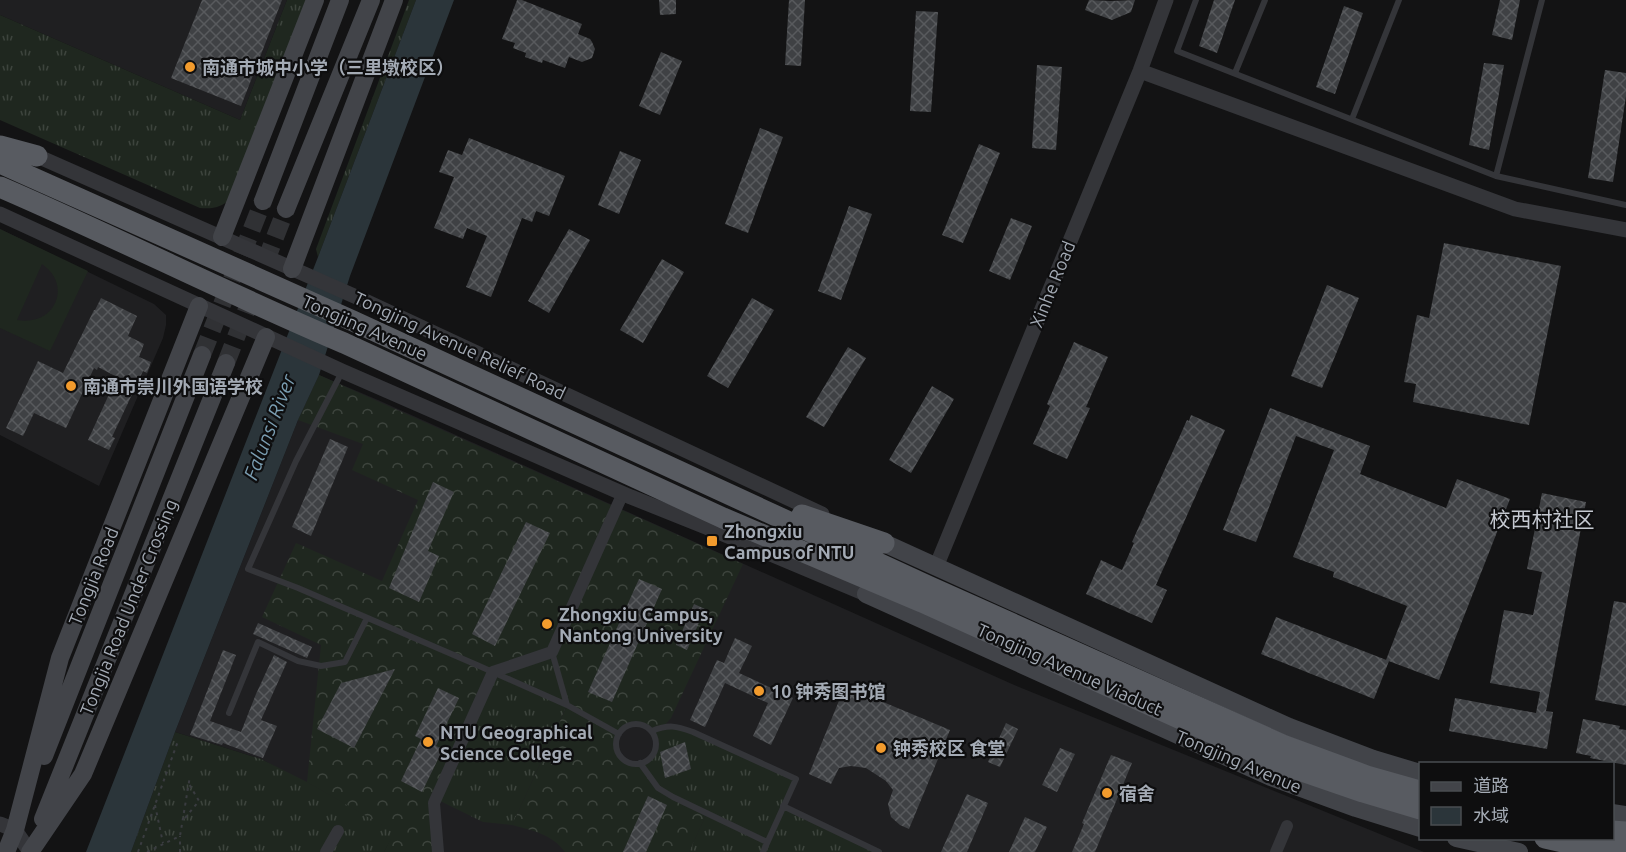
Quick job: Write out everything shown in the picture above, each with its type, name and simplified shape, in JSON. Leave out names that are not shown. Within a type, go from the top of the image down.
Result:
[{"type":"highway","points":[[0,146],[37,156]]},
{"type":"highway","name":"Tongjing Avenue","points":[[0,164],[353,321],[728,493]]},
{"type":"highway","name":"Tongjing Avenue","points":[[0,187],[723,518]]},
{"type":"highway","points":[[0,197],[60,213]]},
{"type":"highway","points":[[728,493],[788,510],[884,543]]},
{"type":"highway","name":"Tongjing Avenue Viaduct","points":[[728,493],[928,586],[1040,646],[1276,762],[1419,809]]},
{"type":"highway","points":[[723,518],[812,563],[866,594]]},
{"type":"highway","name":"Tongjing Avenue Viaduct","points":[[723,518],[922,603],[1040,646],[1283,745],[1367,776],[1419,791]]},
{"type":"highway","points":[[1554,840],[1626,849]]},
{"type":"main road","points":[[222,237],[315,0]]},
{"type":"main road","points":[[262,201],[340,0]]},
{"type":"main road","points":[[286,210],[371,0]]},
{"type":"main road","points":[[296,270],[394,0]]},
{"type":"main road","name":"Tongjia Road","points":[[5,848],[8,827],[60,658],[199,306]]},
{"type":"main road","points":[[30,852],[83,774],[271,339]]},
{"type":"main road","name":"Tongjia Road Under Crossing","points":[[8,827],[202,355]]},
{"type":"main road","name":"Tongjia Road Under Crossing","points":[[30,852],[226,363]]},
{"type":"main road","points":[[884,543],[1289,727],[1373,759],[1419,773]]},
{"type":"main road","name":"Tongjing Avenue","points":[[866,594],[1271,777],[1419,828]]},
{"type":"main road","points":[[1465,840],[1519,852]]},
{"type":"street","name":"Xinhe Road","points":[[936,567],[1140,71],[1166,0]]},
{"type":"street","points":[[1140,71],[1515,209],[1626,230]]},
{"type":"street","name":"Tongjing Avenue Relief Road","points":[[0,140],[361,299],[884,543]]},
{"type":"street","points":[[0,214],[338,369],[623,493],[866,594]]},
{"type":"street","points":[[438,852],[434,803],[493,672],[552,652],[623,493]]},
{"type":"street","points":[[1276,852],[1287,826]]},
{"type":"street","points":[[8,827],[30,852]]},
{"type":"street","points":[[326,852],[338,831]]},
{"type":"street","points":[[5,848],[30,852]]},
{"type":"lane","points":[[1196,0],[1177,51],[1497,176],[1626,205]]},
{"type":"lane","points":[[1235,73],[1265,0]]},
{"type":"lane","points":[[1353,119],[1399,0]]},
{"type":"lane","points":[[1497,176],[1542,0]]},
{"type":"lane","points":[[338,369],[248,569],[493,672],[567,705],[619,734]]},
{"type":"lane","points":[[229,713],[258,642],[298,661],[321,666],[345,662],[367,618]]},
{"type":"lane","points":[[552,652],[567,705]]},
{"type":"lane","points":[[628,725],[647,727],[652,731],[656,744],[651,756],[640,763],[627,762],[618,753],[616,740],[619,734],[628,725]]},
{"type":"lane","points":[[652,731],[664,726],[677,726],[796,779],[763,852]]},
{"type":"lane","points":[[640,763],[658,788],[665,793],[767,842]]},
{"type":"lane","points":[[783,806],[877,852]]},
{"type":"path","points":[[138,852],[178,741]]},
{"type":"path","points":[[180,852],[180,836],[190,776]]},
{"type":"path","points":[[183,819],[199,801],[189,784]]},
{"type":"path","points":[[155,805],[163,844]]},
{"type":"path","points":[[147,852],[180,836]]},
{"type":"shaded area","name":"南通市城中小学（三里墩校区）","points":[[0,0],[287,0],[240,120],[0,15]]},
{"type":"shaded area","name":"南通市崇川外国语学校","points":[[0,229],[154,304],[166,315],[163,338],[99,486],[0,435]]},
{"type":"shaded area","name":"Zhongxiu Campus, Nantong University","points":[[319,375],[1012,684],[1424,852],[384,852],[395,833],[261,759],[175,732],[298,420]]},
{"type":"green space","points":[[287,0],[307,0],[227,202],[221,206],[200,208],[0,120],[0,15],[240,120]]},
{"type":"green space","points":[[409,0],[416,0],[318,257],[316,249]]},
{"type":"green space","points":[[0,229],[88,271],[50,351],[0,328]],"holes":[[[42,264],[57,283],[58,293],[50,311],[41,317],[17,320]]]},
{"type":"green space","points":[[319,375],[743,564],[671,718],[664,726],[652,731],[641,724],[631,724],[623,729],[616,746],[619,755],[627,761],[640,763],[658,788],[707,813],[689,852],[565,852],[548,837],[512,825],[567,706],[552,652],[493,672],[434,803],[438,852],[384,852],[394,832],[307,782],[321,645],[262,617],[296,543],[382,581],[418,500],[352,470],[363,444],[298,420]]},
{"type":"green space","points":[[552,652],[567,705],[512,825],[483,822],[436,799],[493,672]]},
{"type":"green space","points":[[677,726],[796,779],[784,806],[876,852],[689,852],[707,813],[658,788],[640,763],[654,750],[655,741],[652,731]]},
{"type":"green space","points":[[175,732],[261,759],[307,782],[395,832],[384,852],[131,852]]},
{"type":"water","name":"Falunsi River","points":[[416,0],[454,0],[350,276],[319,375],[298,420],[175,732],[131,852],[86,852],[318,257]]},
{"type":"building","points":[[202,0],[282,0],[241,106],[171,78]]},
{"type":"building","points":[[517,0],[582,24],[578,34],[592,42],[595,49],[592,58],[582,62],[569,57],[565,68],[543,60],[542,63],[525,57],[526,53],[513,48],[515,43],[502,39]]},
{"type":"building","points":[[659,0],[676,0],[676,14],[660,15]]},
{"type":"building","points":[[789,0],[805,0],[801,66],[785,65]]},
{"type":"building","points":[[1089,0],[1135,0],[1131,12],[1112,20],[1085,10]]},
{"type":"building","points":[[1214,0],[1235,0],[1217,53],[1199,46]]},
{"type":"building","points":[[1500,0],[1520,0],[1512,40],[1492,35]]},
{"type":"building","points":[[1344,6],[1363,13],[1335,94],[1316,87]]},
{"type":"building","points":[[916,11],[938,12],[931,112],[910,111]]},
{"type":"building","points":[[661,52],[682,61],[660,115],[639,106]]},
{"type":"building","points":[[1484,63],[1504,65],[1489,150],[1469,145]]},
{"type":"building","points":[[1037,65],[1062,67],[1056,150],[1032,148]]},
{"type":"building","points":[[1605,70],[1626,73],[1626,96],[1613,182],[1588,178]]},
{"type":"building","points":[[760,128],[783,137],[748,233],[725,224]]},
{"type":"building","points":[[469,138],[565,176],[549,216],[536,211],[532,222],[522,218],[491,297],[466,287],[487,236],[467,228],[463,239],[434,228],[454,177],[439,172],[448,150],[462,155]]},
{"type":"building","points":[[979,144],[1000,153],[963,243],[942,235]]},
{"type":"building","points":[[620,151],[641,160],[619,214],[598,205]]},
{"type":"building","points":[[849,206],[872,214],[841,300],[818,291]]},
{"type":"building","points":[[1011,218],[1032,226],[1010,280],[989,271]]},
{"type":"building","points":[[569,229],[590,240],[549,313],[528,301]]},
{"type":"building","points":[[1444,243],[1561,266],[1529,425],[1413,402],[1416,384],[1404,382],[1417,315],[1429,318]]},
{"type":"building","points":[[662,259],[684,272],[643,343],[620,330]]},
{"type":"building","points":[[1327,285],[1359,298],[1322,388],[1291,376]]},
{"type":"building","points":[[101,298],[137,316],[128,336],[144,344],[139,357],[151,362],[147,373],[143,371],[112,437],[115,438],[109,450],[88,440],[117,377],[98,367],[97,370],[94,368],[66,428],[34,413],[23,436],[6,428],[38,361],[63,373]]},
{"type":"building","points":[[752,298],[774,310],[728,388],[707,376]]},
{"type":"building","points":[[1074,342],[1108,357],[1086,407],[1090,408],[1067,459],[1033,444],[1050,406],[1047,404]]},
{"type":"building","points":[[848,347],[866,358],[824,427],[806,417]]},
{"type":"building","points":[[932,386],[954,399],[911,473],[889,460]]},
{"type":"building","points":[[1270,408],[1370,446],[1360,474],[1446,508],[1457,479],[1510,499],[1439,680],[1386,660],[1407,606],[1333,577],[1334,572],[1293,557],[1334,450],[1296,436],[1256,542],[1223,530]]},
{"type":"building","points":[[1191,415],[1225,430],[1156,585],[1167,590],[1152,623],[1086,594],[1101,560],[1122,570],[1134,543],[1132,542]]},
{"type":"building","points":[[330,439],[348,447],[311,536],[292,527]]},
{"type":"building","points":[[433,482],[454,492],[428,551],[439,556],[419,602],[389,588]]},
{"type":"building","points":[[1542,493],[1586,502],[1546,711],[1553,712],[1547,749],[1449,731],[1455,698],[1536,713],[1540,692],[1490,683],[1504,610],[1533,615],[1542,572],[1527,569]]},
{"type":"building","points":[[526,522],[550,533],[495,646],[472,634]]},
{"type":"building","points":[[639,579],[662,589],[612,702],[588,692]]},
{"type":"building","points":[[1614,601],[1626,603],[1626,706],[1595,700]]},
{"type":"building","points":[[694,604],[705,609],[687,650],[676,645]]},
{"type":"building","points":[[1276,617],[1389,661],[1374,699],[1261,654]]},
{"type":"building","points":[[258,623],[312,647],[307,658],[253,634]]},
{"type":"building","name":"10 钟秀图书馆","points":[[735,638],[752,646],[739,673],[793,698],[771,745],[753,736],[768,703],[725,683],[705,727],[690,720],[717,660],[724,663]]},
{"type":"building","points":[[223,650],[236,655],[210,721],[241,732],[274,655],[287,662],[261,720],[277,726],[263,758],[223,743],[222,745],[190,735]]},
{"type":"building","points":[[395,669],[354,748],[317,729],[341,683]]},
{"type":"building","name":"钟秀校区 食堂","points":[[845,686],[950,730],[909,829],[891,817],[888,804],[893,790],[886,781],[866,768],[851,766],[839,768],[831,784],[809,774]]},
{"type":"building","name":"NTU Geographical Science College","points":[[438,688],[459,698],[436,746],[443,749],[422,792],[401,781],[421,739],[415,736]]},
{"type":"building","points":[[1583,719],[1620,726],[1619,729],[1626,730],[1626,765],[1576,753]]},
{"type":"building","points":[[1006,723],[1018,729],[1000,767],[988,762]]},
{"type":"building","points":[[685,742],[691,769],[665,778],[660,752]]},
{"type":"building","name":"宿舍","points":[[1060,748],[1075,754],[1057,792],[1042,785]]},
{"type":"building","name":"宿舍","points":[[1111,755],[1132,763],[1095,852],[1072,852],[1084,824],[1082,823]]},
{"type":"building","points":[[967,794],[988,803],[967,852],[941,852]]},
{"type":"building","points":[[648,796],[667,805],[646,852],[623,852]]},
{"type":"building","points":[[1025,817],[1047,827],[1035,852],[1009,852]]},
{"type":"tunnel","points":[[202,355],[263,201]]},
{"type":"tunnel","points":[[226,363],[286,209]]},
{"type":"place","name":"南通市城中小学（三里墩校区）","points":[[190,67]]},
{"type":"place","name":"南通市崇川外国语学校","points":[[71,386]]},
{"type":"place","name":"Zhongxiu Campus of NTU","points":[[712,541]]},
{"type":"place","name":"Zhongxiu Campus, Nantong University","points":[[547,624]]},
{"type":"place","name":"10 钟秀图书馆","points":[[759,691]]},
{"type":"place","name":"NTU Geographical Science College","points":[[428,742]]},
{"type":"place","name":"钟秀校区 食堂","points":[[881,748]]},
{"type":"place","name":"宿舍","points":[[1107,793]]},
{"type":"district","name":"校西村社区","points":[[1542,519]]}]
